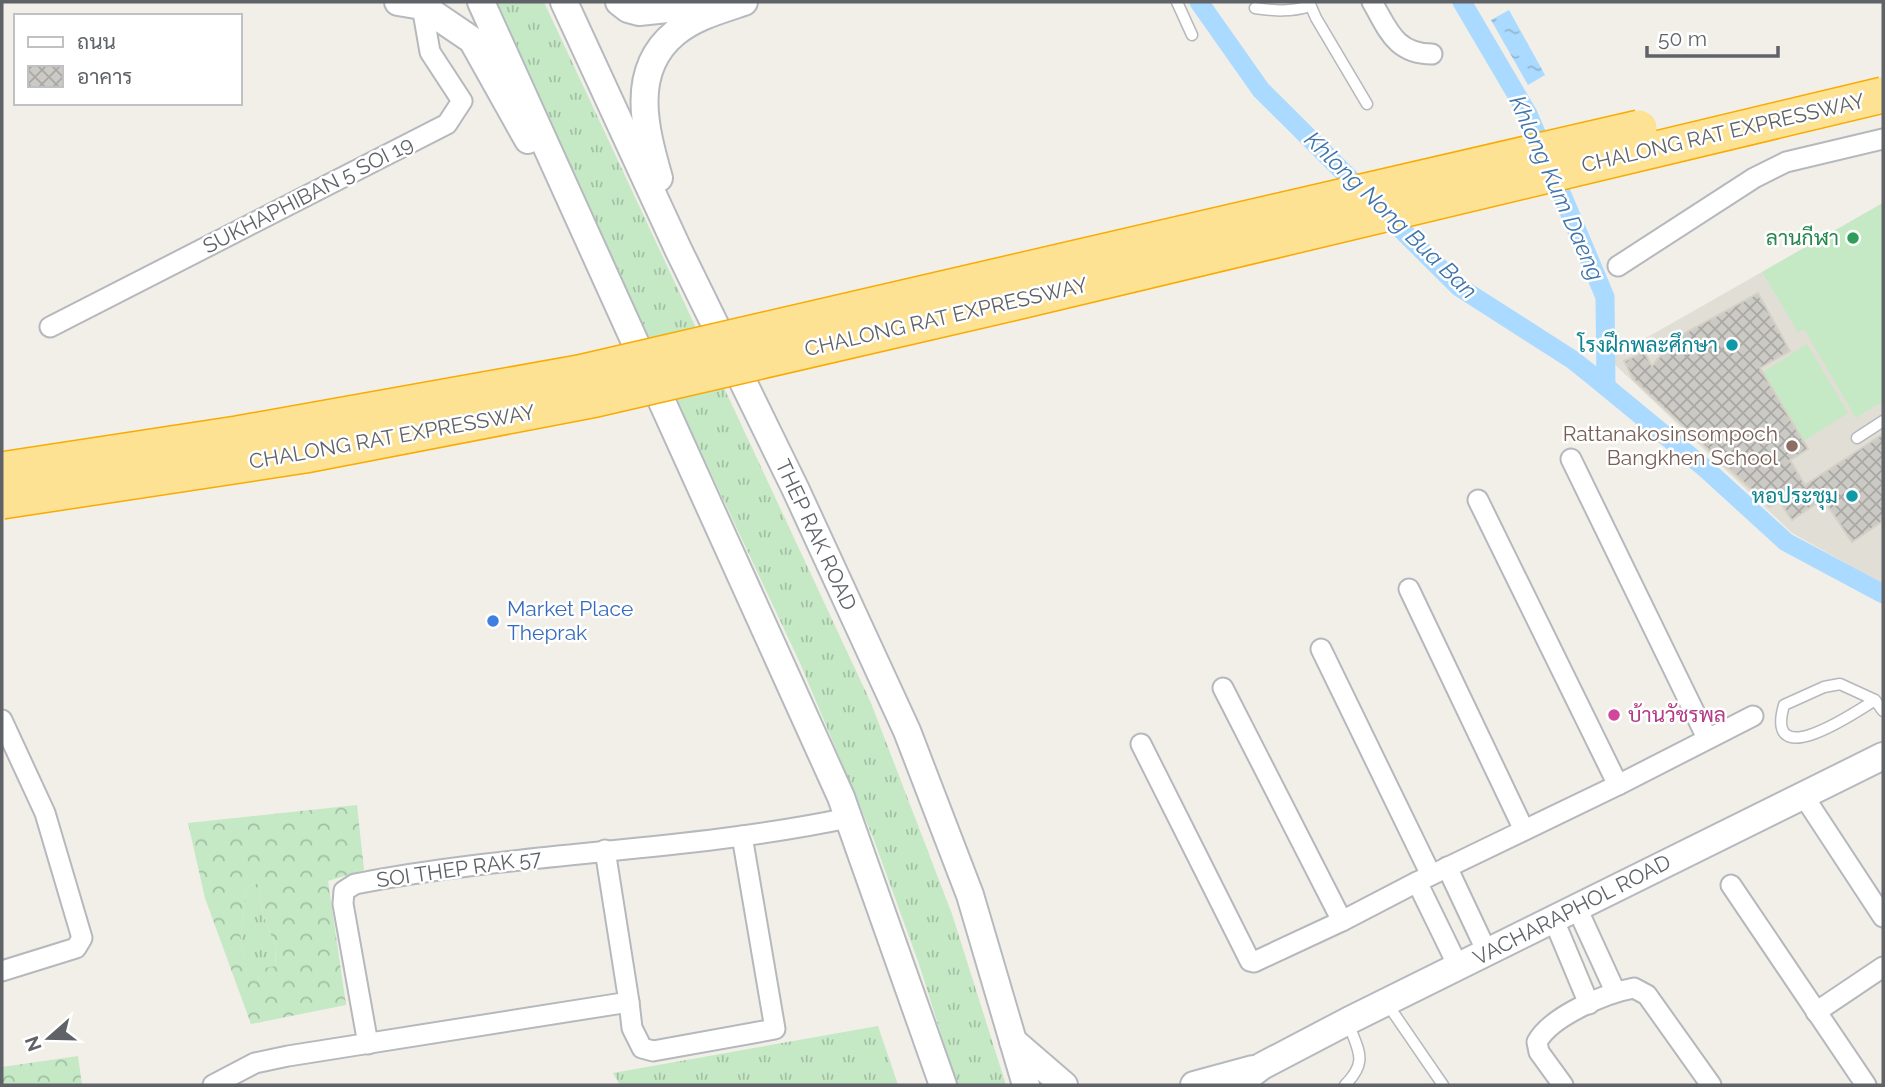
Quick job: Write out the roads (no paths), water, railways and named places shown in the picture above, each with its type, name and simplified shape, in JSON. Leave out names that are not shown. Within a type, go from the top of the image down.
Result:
[{"type":"highway","name":"CHALONG RAT EXPRESSWAY","points":[[2,470],[237,435],[579,373],[1883,71]]},
{"type":"highway","name":"CHALONG RAT EXPRESSWAY","points":[[2,501],[305,455],[596,399],[1016,302],[1883,95]]},
{"type":"main road","points":[[481,2],[848,818],[940,1080]]},
{"type":"main road","name":"THEP RAK ROAD","points":[[564,2],[678,249],[795,488],[906,731],[970,895],[1026,1085]]},
{"type":"main road","points":[[619,2],[628,9],[639,12],[731,2]]},
{"type":"main road","points":[[678,249],[653,159],[643,111],[645,78],[660,48],[676,32],[701,17],[744,2]]},
{"type":"main road","points":[[410,4],[472,40],[605,276]]},
{"type":"main road","name":"VACHARAPHOL ROAD","points":[[1237,1085],[1262,1066],[1348,1021],[1883,756]]},
{"type":"main road","points":[[1013,1041],[1064,1085]]},
{"type":"main road","name":"VACHARAPHOL ROAD","points":[[1194,1085],[1262,1066]]},
{"type":"street","points":[[1372,2],[1392,37],[1401,46],[1421,54],[1432,54]]},
{"type":"street","name":"SUKHAPHIBAN 5 SOI 19","points":[[50,327],[447,124],[462,101],[430,52],[410,4]]},
{"type":"street","points":[[1618,266],[1754,178],[1786,162],[1883,139]]},
{"type":"street","points":[[1571,459],[1707,738]]},
{"type":"street","points":[[1478,500],[1618,785]]},
{"type":"street","points":[[1409,589],[1524,830]]},
{"type":"street","points":[[1321,649],[1432,874],[1487,952]]},
{"type":"street","points":[[1223,688],[1342,921]]},
{"type":"street","points":[[1141,744],[1251,961],[1258,962],[1753,716]]},
{"type":"street","points":[[2,720],[45,813],[82,938],[76,948],[2,971]]},
{"type":"street","points":[[1803,795],[1883,916]]},
{"type":"street","name":"SOI THEP RAK 57","points":[[368,1044],[343,904],[344,891],[355,884],[605,850],[742,836],[848,818]]},
{"type":"street","points":[[605,850],[632,1028],[642,1048],[653,1051],[775,1029],[742,836]]},
{"type":"street","points":[[1432,874],[1458,966]]},
{"type":"street","points":[[1731,885],[1866,1085]]},
{"type":"street","points":[[1565,912],[1615,991]]},
{"type":"street","points":[[1565,912],[1589,1004]]},
{"type":"street","points":[[1816,1012],[1883,967]]},
{"type":"street","points":[[1563,1085],[1539,1052],[1537,1042],[1548,1027],[1589,1004],[1615,991],[1634,988],[1647,995],[1712,1085]]},
{"type":"street","points":[[213,1085],[255,1063],[288,1056],[629,1002]]},
{"type":"lane","points":[[1177,2],[1192,35]]},
{"type":"lane","points":[[1255,8],[1294,10],[1310,4],[1367,104]]},
{"type":"lane","points":[[1857,438],[1883,421]]},
{"type":"lane","points":[[1875,700],[1829,728],[1807,737],[1795,738],[1785,732],[1780,719],[1784,705],[1824,687],[1840,684],[1875,700],[1883,711]]},
{"type":"lane","points":[[1386,1002],[1443,1085]]},
{"type":"lane","points":[[1345,1085],[1357,1073],[1360,1060],[1348,1021]]},
{"type":"water","points":[[1509,10],[1545,75],[1528,85],[1491,20]]},
{"type":"waterway","name":"Khlong Nong Bua Ban","points":[[1199,2],[1261,90],[1459,287],[1573,360],[1706,469],[1786,542],[1883,594]]},
{"type":"waterway","name":"Khlong Kum Daeng","points":[[1462,2],[1528,114],[1605,297],[1606,386]]},
{"type":"place","name":"ลานกีฬา","points":[[1853,238]]},
{"type":"place","name":"โรงฝึกพละศึกษา","points":[[1732,345]]},
{"type":"place","name":"Rattanakosinsompoch Bangkhen School","points":[[1792,446]]},
{"type":"place","name":"หอประชุม","points":[[1852,496]]},
{"type":"place","name":"Market Place Theprak","points":[[493,621]]},
{"type":"place","name":"บ้านวัชรพล","points":[[1614,715]]}]
